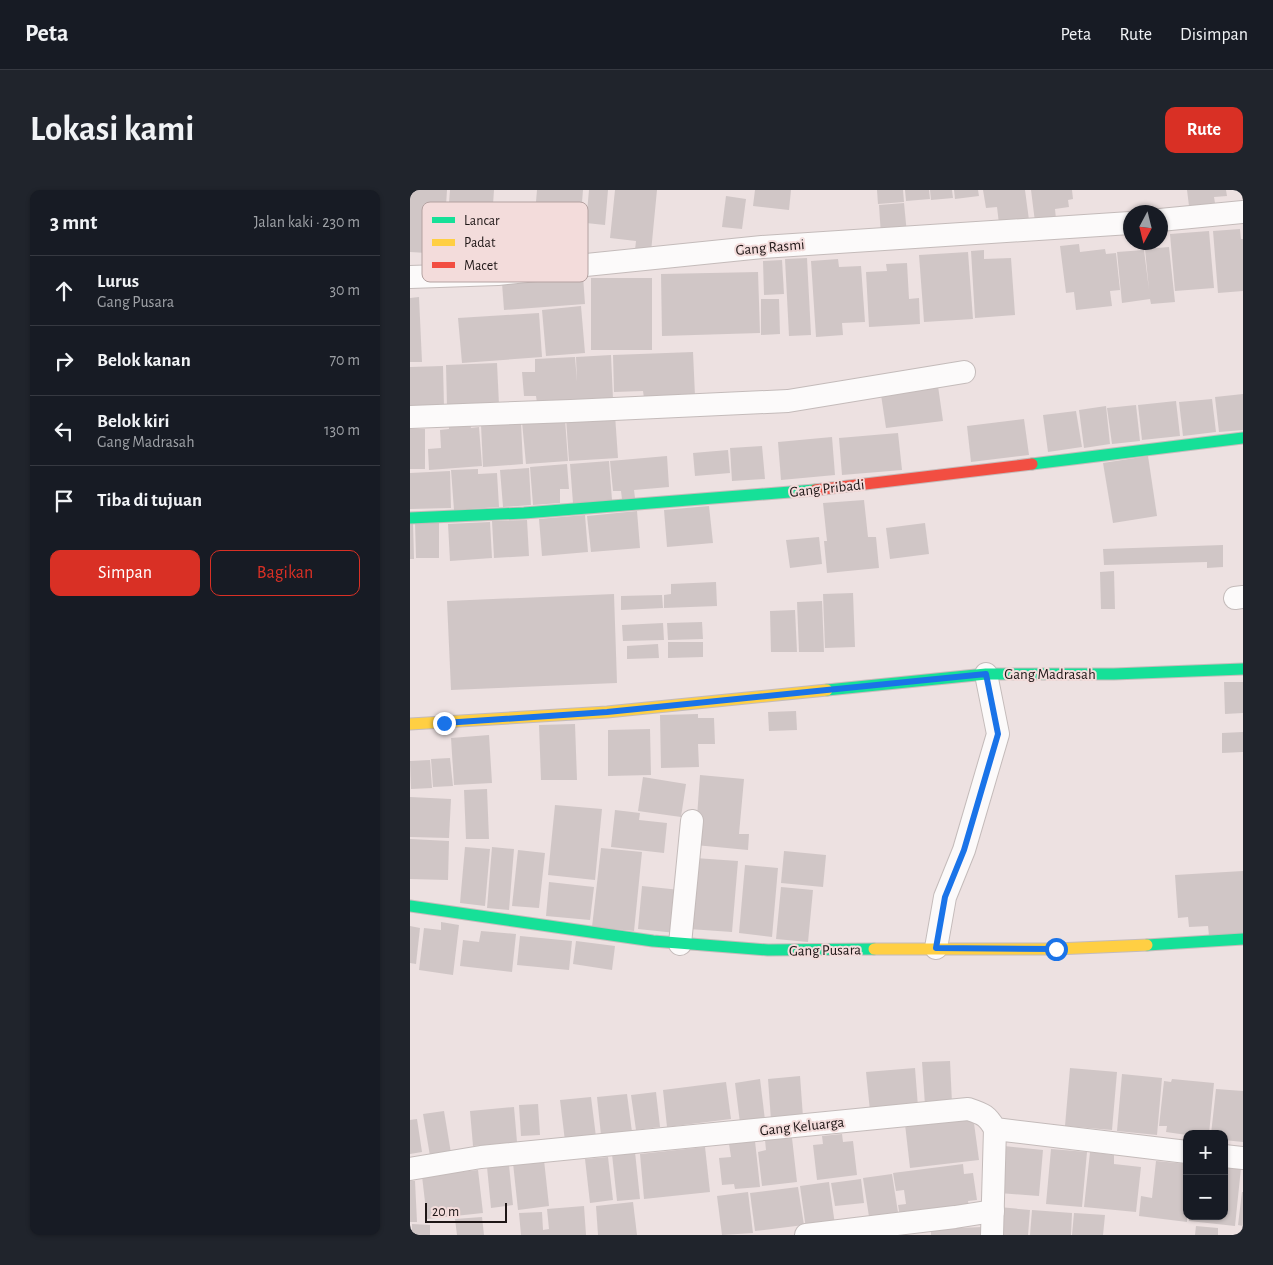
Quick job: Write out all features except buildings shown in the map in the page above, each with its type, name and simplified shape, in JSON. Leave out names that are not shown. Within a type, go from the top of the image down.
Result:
[{"type":"street","points":[[1168,219],[1243,212]]},
{"type":"street","name":"Gang Rasmi","points":[[588,265],[762,247],[1123,223]]},
{"type":"street","points":[[410,417],[788,401],[964,372]]},
{"type":"street","name":"Gang Pribadi","points":[[410,518],[524,513],[826,489],[1243,438]]},
{"type":"street","name":"Gang Madrasah","points":[[410,724],[607,712],[986,674],[1114,674],[1243,669]]},
{"type":"street","points":[[936,948],[945,897],[964,850],[998,734],[986,674]]},
{"type":"street","points":[[680,944],[692,821]]},
{"type":"street","name":"Gang Pusara","points":[[410,906],[653,941],[768,950],[1056,949],[1198,943],[1243,939]]},
{"type":"street","name":"Gang Keluarga","points":[[410,1169],[481,1157],[968,1110],[989,1118],[996,1129]]},
{"type":"street","points":[[992,1235],[996,1129],[1183,1152]]},
{"type":"street","points":[[1228,1156],[1243,1158]]},
{"type":"street","points":[[806,1235],[993,1211]]},
{"type":"traffic: fast","points":[[1032,464],[1243,438]]},
{"type":"traffic: fast","points":[[410,518],[524,513],[815,490]]},
{"type":"traffic: fast","points":[[827,690],[986,674],[1114,674],[1243,669]]},
{"type":"traffic: fast","points":[[410,906],[653,941],[768,950],[874,949]]},
{"type":"traffic: fast","points":[[1147,945],[1243,939]]},
{"type":"traffic: slow","points":[[410,724],[607,712],[827,690]]},
{"type":"traffic: slow","points":[[874,949],[1056,949],[1147,945]]},
{"type":"traffic: jam","points":[[815,490],[1032,464]]},
{"type":"route","points":[[444,723],[607,712],[986,674],[998,734],[964,850],[945,897],[936,948],[1056,949]]}]
